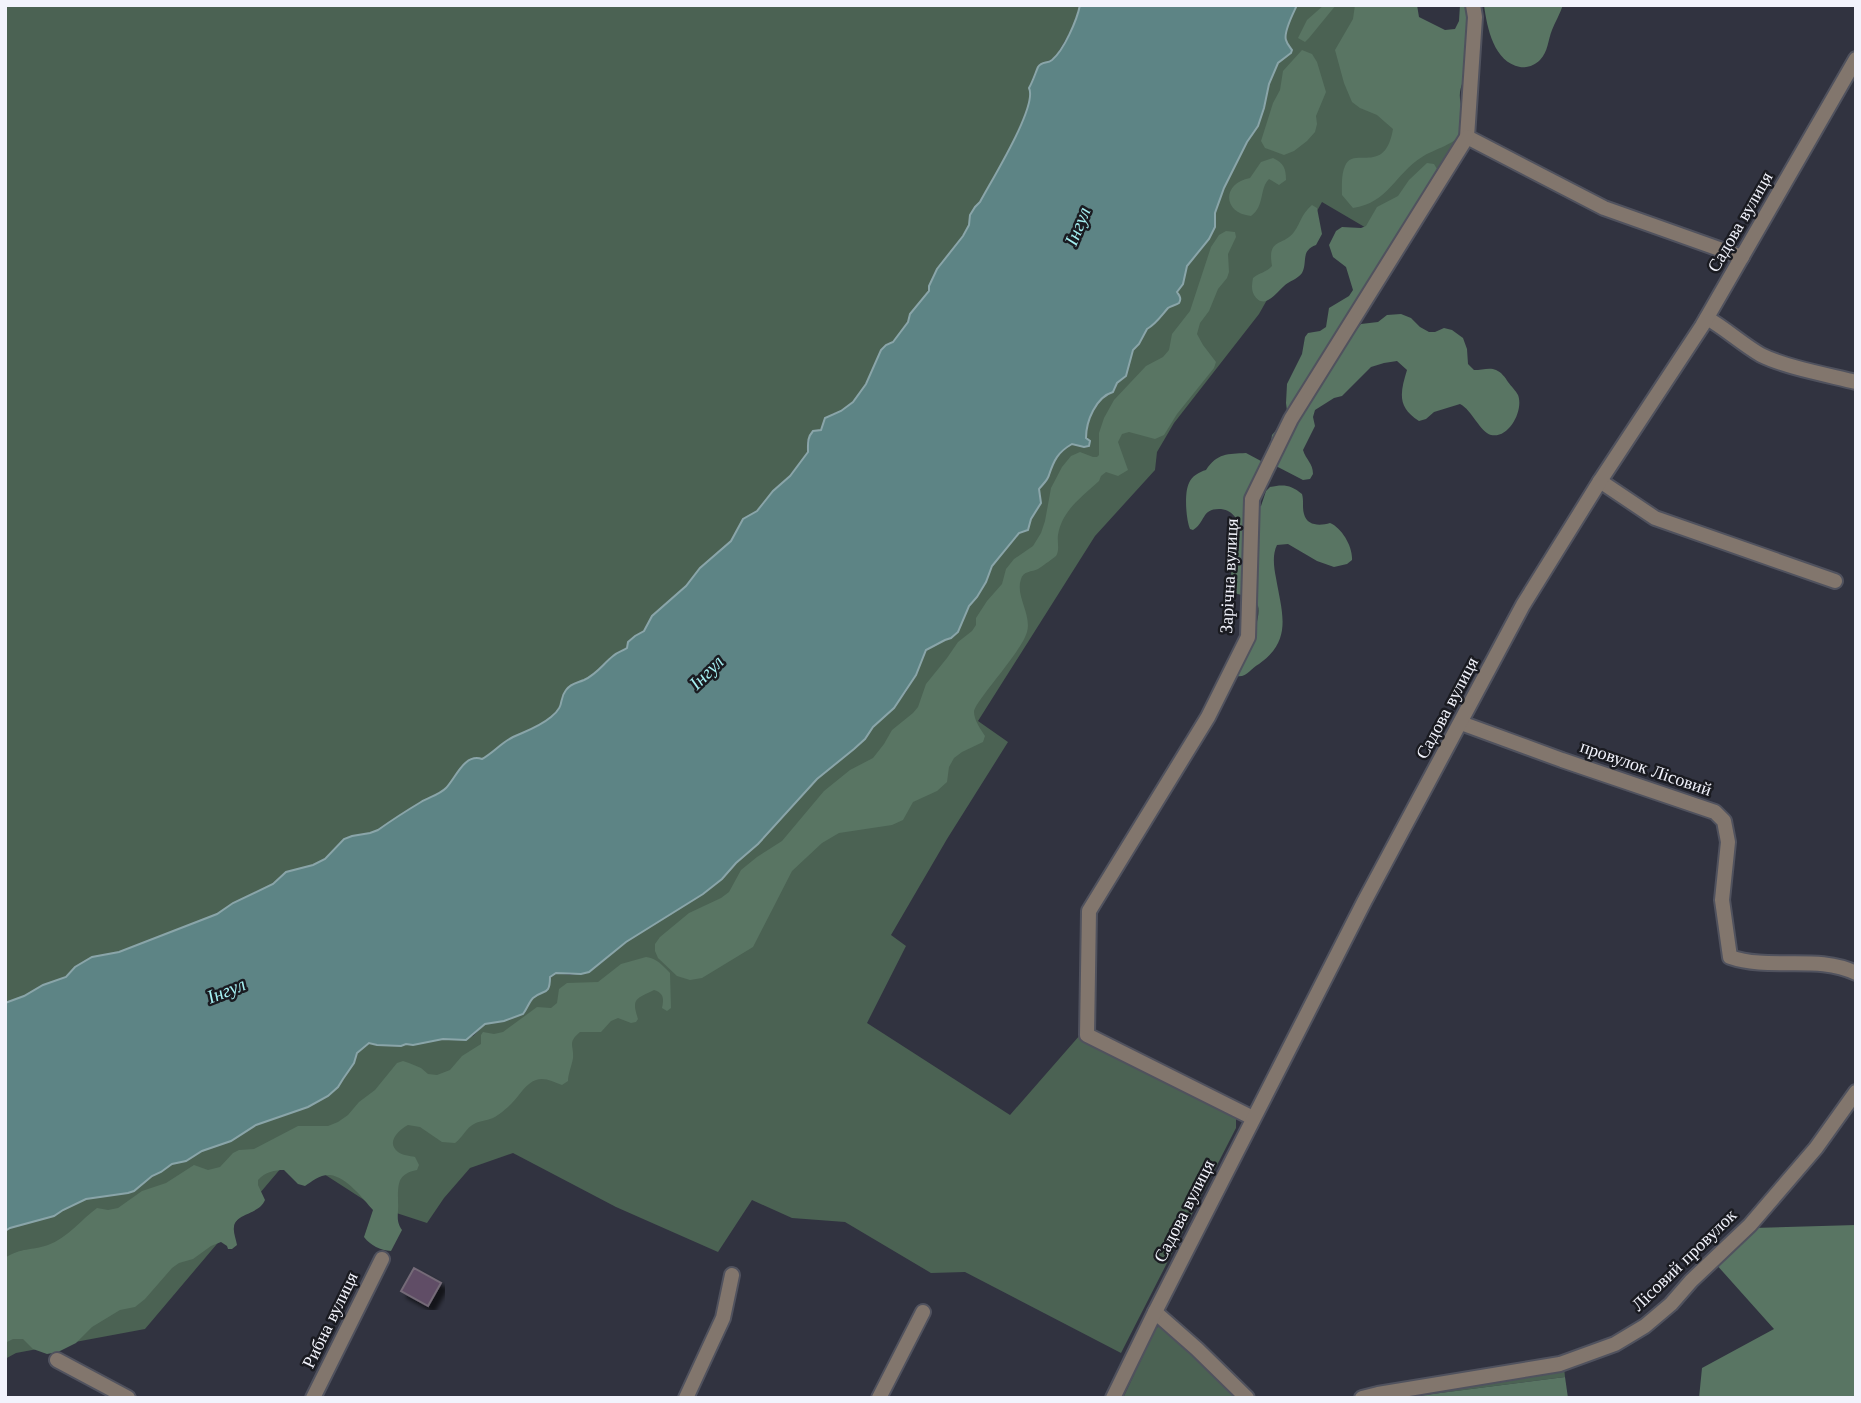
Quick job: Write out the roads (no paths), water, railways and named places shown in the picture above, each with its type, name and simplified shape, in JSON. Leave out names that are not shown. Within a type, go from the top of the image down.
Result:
[{"type":"street","name":"Зарічна вулиця","points":[[1254,1118],[1087,1035],[1089,911],[1208,717],[1248,637],[1252,499],[1291,419],[1467,137],[1475,17],[1473,5]]},
{"type":"street","name":"Садова вулиця","points":[[1113,1398],[1364,902],[1523,606],[1600,481],[1707,318],[1856,59]]},
{"type":"street","points":[[1467,137],[1604,208],[1742,257]]},
{"type":"street","points":[[1707,318],[1762,355],[1856,382]]},
{"type":"street","points":[[1600,481],[1655,518],[1835,581]]},
{"type":"street","name":"провулок Лісовий","points":[[1461,723],[1715,812],[1724,821],[1728,842],[1722,900],[1730,957],[1771,964],[1841,966],[1856,973]]},
{"type":"street","name":"Лісовий провулок","points":[[1362,1398],[1560,1364],[1615,1344],[1645,1326],[1671,1304],[1691,1281],[1750,1225],[1816,1148],[1856,1092]]},
{"type":"street","name":"Рибна вулиця","points":[[313,1398],[382,1259]]},
{"type":"street","points":[[686,1398],[723,1318],[732,1275]]},
{"type":"street","points":[[879,1398],[923,1312]]},
{"type":"street","points":[[1155,1312],[1247,1398]]},
{"type":"street","points":[[57,1360],[128,1398]]},
{"type":"water","name":"Інгул","points":[[1080,5],[1297,5],[1285,36],[1291,53],[1278,63],[1269,84],[1258,126],[1224,188],[1215,213],[1215,227],[1209,239],[1187,266],[1183,284],[1177,292],[1179,303],[1168,308],[1147,329],[1133,350],[1126,376],[1093,410],[1086,431],[1089,446],[1072,444],[1057,457],[1039,489],[1041,503],[1028,530],[1019,533],[992,566],[986,582],[969,606],[958,632],[926,650],[916,675],[894,708],[873,727],[865,739],[817,779],[722,879],[703,894],[626,942],[589,972],[556,973],[550,977],[548,990],[533,998],[523,1014],[485,1024],[466,1040],[443,1039],[401,1046],[369,1043],[357,1053],[354,1063],[338,1087],[308,1107],[256,1125],[231,1141],[202,1151],[186,1161],[172,1164],[134,1191],[86,1199],[54,1216],[5,1231],[5,1003],[66,977],[75,967],[92,957],[119,952],[217,914],[233,903],[273,884],[286,872],[325,859],[344,839],[378,830],[443,790],[465,763],[476,758],[482,759],[509,739],[537,726],[556,713],[568,688],[589,678],[627,648],[628,642],[644,631],[652,616],[731,541],[743,519],[757,511],[790,476],[808,452],[809,438],[813,431],[821,430],[825,418],[853,402],[866,384],[881,350],[893,342],[908,322],[910,314],[929,291],[937,269],[963,236],[969,225],[970,215],[980,202],[1020,126],[1027,110],[1029,88],[1038,67],[1052,60],[1061,49]]}]
